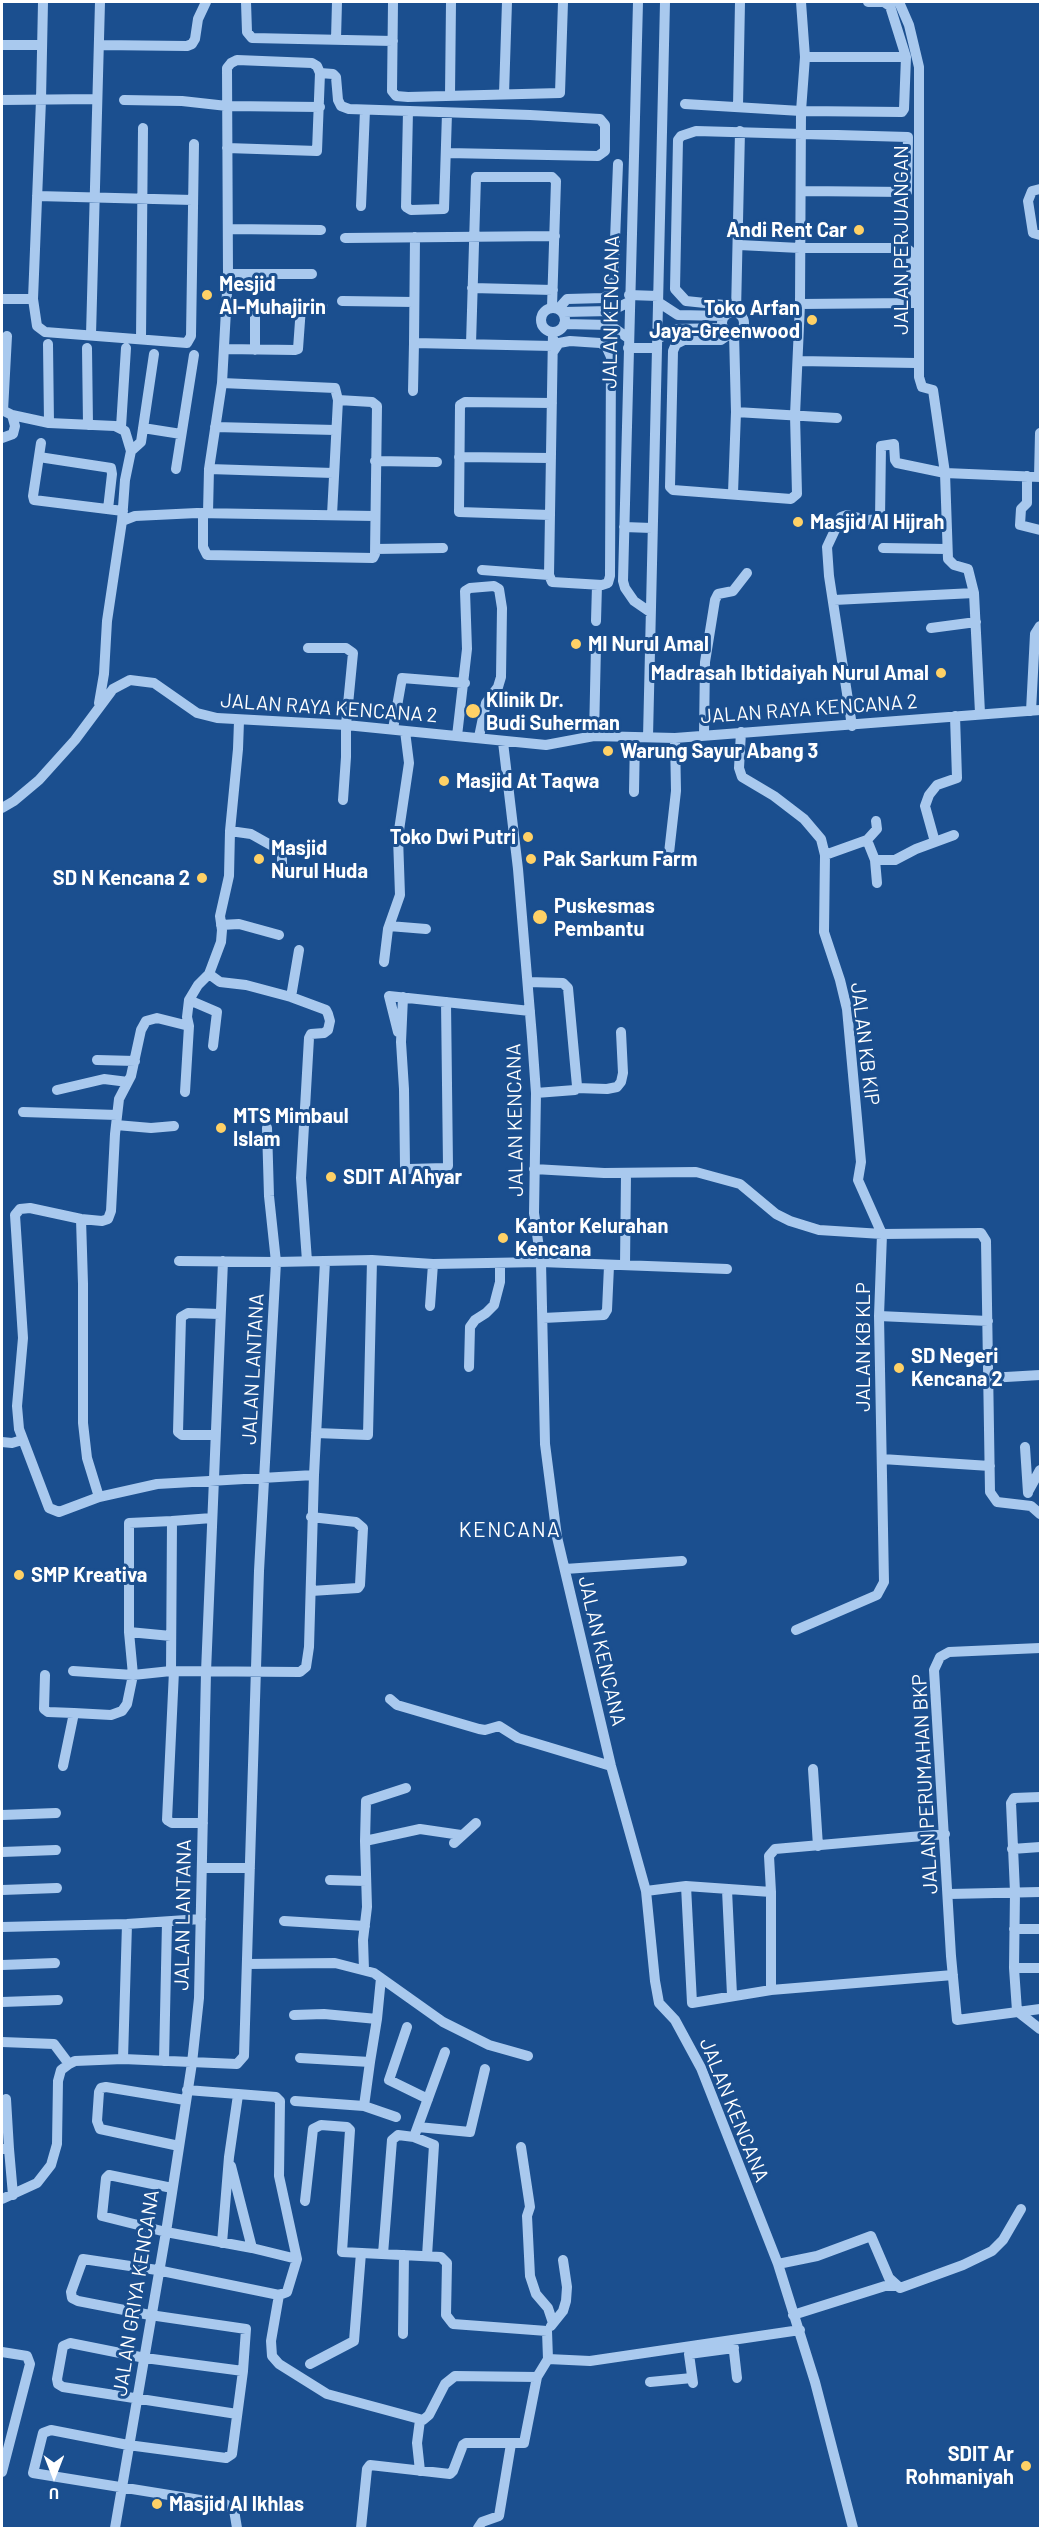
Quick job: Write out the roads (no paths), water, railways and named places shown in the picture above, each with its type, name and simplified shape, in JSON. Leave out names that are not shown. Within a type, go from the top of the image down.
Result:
[{"type":"street","points":[[43,2],[42,100],[33,299],[37,326],[41,330],[183,343],[190,340],[194,144]]},
{"type":"street","points":[[92,335],[100,2]]},
{"type":"street","points":[[99,45],[187,46],[192,44],[198,20],[206,2]]},
{"type":"street","points":[[246,2],[247,32],[252,38],[393,41]]},
{"type":"street","points":[[336,39],[337,2]]},
{"type":"street","points":[[393,2],[393,93],[396,96],[408,97],[560,93],[563,2]]},
{"type":"street","points":[[450,95],[451,2]]},
{"type":"street","points":[[504,94],[507,2]]},
{"type":"street","name":"JALAN KENCANA","points":[[638,2],[644,298],[654,345],[648,737]]},
{"type":"street","name":"JALAN KENCANA","points":[[650,612],[634,601],[625,588],[623,581],[624,527],[631,344],[644,298],[665,2]]},
{"type":"street","points":[[738,106],[740,2]]},
{"type":"street","points":[[730,332],[721,340],[684,340],[676,344],[673,351],[670,487],[673,490],[795,497],[797,494],[795,415],[800,304],[801,111],[805,57],[801,2]]},
{"type":"street","points":[[685,104],[801,111],[902,112],[906,57],[890,6],[884,2],[868,2]]},
{"type":"street","name":"JALAN PERJUANGAN","points":[[899,2],[912,32],[919,67],[919,376],[922,387],[933,390],[945,473]]},
{"type":"street","points":[[2,45],[42,45]]},
{"type":"street","points":[[805,57],[906,57]]},
{"type":"street","points":[[227,148],[317,150],[320,107],[320,73],[317,66],[312,63],[237,60],[227,68],[226,106],[228,274],[222,383],[205,513],[203,547],[207,555],[367,560],[373,558],[378,406],[372,402],[338,400]]},
{"type":"street","points":[[320,73],[333,74],[336,77],[341,106],[350,109],[530,115],[600,120],[605,125],[604,150],[598,156],[447,153]]},
{"type":"street","points":[[2,99],[98,99]]},
{"type":"street","points":[[124,100],[182,100],[226,106],[320,107]]},
{"type":"street","points":[[361,206],[365,110]]},
{"type":"street","points":[[408,111],[406,201],[408,209],[444,209],[447,113]]},
{"type":"street","points":[[141,339],[143,128]]},
{"type":"street","points":[[730,314],[723,305],[686,301],[675,289],[678,140],[689,131],[906,136],[909,139],[908,190],[904,192],[801,191]]},
{"type":"street","points":[[733,493],[736,412],[730,332],[723,322],[730,314],[739,245],[740,131]]},
{"type":"street","points":[[558,309],[567,299],[604,298],[613,291],[618,164]]},
{"type":"street","points":[[471,344],[474,179],[479,176],[555,178],[553,290],[564,324]]},
{"type":"street","points":[[1041,189],[1032,191],[1028,201],[1033,233],[1041,235]]},
{"type":"street","points":[[37,196],[193,200]]},
{"type":"street","points":[[228,229],[321,230]]},
{"type":"street","points":[[345,238],[555,236]]},
{"type":"street","points":[[413,391],[415,237]]},
{"type":"street","points":[[739,245],[909,249],[913,301],[909,304],[800,304]]},
{"type":"street","points":[[228,274],[312,274]]},
{"type":"street","points":[[472,288],[553,290]]},
{"type":"street","points":[[644,298],[678,315],[730,314],[742,317],[744,324],[741,330],[730,332],[676,328],[654,345],[631,344],[610,325],[564,324],[560,330],[553,332],[546,329],[541,322],[542,313],[558,309],[611,311],[644,298]]},
{"type":"street","points":[[2,299],[33,299]]},
{"type":"street","points":[[255,302],[255,350]]},
{"type":"street","points":[[342,302],[414,302]]},
{"type":"street","points":[[224,349],[298,349],[301,307],[323,307]]},
{"type":"street","points":[[414,343],[553,349],[560,343],[570,341],[600,343],[606,346],[611,357],[610,576],[608,583],[597,585],[552,582],[549,575],[553,349],[553,332]]},
{"type":"street","points":[[2,438],[13,434],[15,426],[6,412],[7,336]]},
{"type":"street","points":[[48,344],[49,423]]},
{"type":"street","points":[[87,348],[88,425]]},
{"type":"street","points":[[121,427],[126,348]]},
{"type":"street","points":[[131,451],[141,442],[154,354]]},
{"type":"street","points":[[176,469],[194,355]]},
{"type":"street","points":[[798,361],[916,363]]},
{"type":"street","points":[[222,383],[335,388],[338,400],[332,515]]},
{"type":"street","points":[[550,515],[459,512],[459,457],[461,403],[552,403]]},
{"type":"street","points":[[6,412],[49,423],[121,427],[129,436],[131,451],[125,480],[123,516],[107,621],[104,674],[99,706]]},
{"type":"street","points":[[736,412],[837,418]]},
{"type":"street","points":[[215,427],[335,430]]},
{"type":"street","points":[[143,428],[181,434]]},
{"type":"street","points":[[852,726],[829,576],[827,547],[841,517],[847,515],[868,520],[880,519],[880,446],[894,444],[897,463],[945,473],[1040,477],[1040,433]]},
{"type":"street","points":[[41,443],[34,500],[108,509],[123,516],[205,513],[374,516]]},
{"type":"street","points":[[39,457],[111,468],[108,509]]},
{"type":"street","points":[[459,457],[551,458]]},
{"type":"street","points":[[375,461],[437,462]]},
{"type":"street","points":[[209,469],[333,473]]},
{"type":"street","points":[[945,473],[946,549],[950,562],[968,569],[974,593],[980,713]]},
{"type":"street","points":[[1027,476],[1027,502],[1021,509],[1020,525],[1041,530]]},
{"type":"street","points":[[624,527],[652,528]]},
{"type":"street","points":[[375,549],[443,548]]},
{"type":"street","points":[[883,548],[946,549]]},
{"type":"street","points":[[483,570],[549,575]]},
{"type":"street","points":[[704,734],[705,662],[715,600],[718,594],[733,591],[747,573]]},
{"type":"street","points":[[596,621],[597,585]]},
{"type":"street","points":[[457,736],[465,683],[467,649],[465,591],[479,587],[496,587],[499,589],[502,608],[501,677],[486,703],[479,737]]},
{"type":"street","points":[[834,600],[974,593]]},
{"type":"street","points":[[931,628],[976,622]]},
{"type":"street","points":[[1036,710],[1035,634],[1041,626]]},
{"type":"street","points":[[594,736],[596,646]]},
{"type":"street","points":[[308,648],[346,648],[353,652],[345,725],[346,757],[343,800]]},
{"type":"street","points":[[393,729],[402,678],[465,683]]},
{"type":"street","name":"JALAN RAYA KENCANA 2","points":[[2,808],[39,780],[75,740],[118,684],[130,680],[147,681],[164,689],[197,713],[239,721],[345,725],[546,745],[594,736],[675,738],[1036,710]]},
{"type":"street","points":[[935,842],[925,806],[929,795],[937,785],[957,778],[955,716]]},
{"type":"street","points":[[185,1092],[189,1000],[198,985],[209,975],[221,942],[220,916],[229,876],[230,831],[239,721]]},
{"type":"street","points":[[384,962],[389,926],[400,895],[398,837],[409,763],[405,731]]},
{"type":"street","points":[[741,732],[739,768],[742,777],[774,796],[804,819],[820,839],[825,855],[867,840],[877,829],[876,821]]},
{"type":"street","points":[[634,792],[635,737]]},
{"type":"street","points":[[669,853],[676,791],[675,738]]},
{"type":"street","name":"JALAN KENCANA","points":[[503,742],[528,982],[536,1093],[534,1213],[541,1262],[545,1444],[557,1537],[610,1766],[646,1891],[659,2003],[675,2020],[701,2068],[778,2264],[793,2315],[800,2330],[853,2529]]},
{"type":"street","points":[[230,831],[250,834],[276,848],[282,855],[282,869]]},
{"type":"street","points":[[875,860],[896,860],[954,835]]},
{"type":"street","points":[[867,840],[875,860],[877,883]]},
{"type":"street","name":"JALAN KB KIP","points":[[825,855],[824,932],[847,1009],[861,1162],[858,1180],[882,1234]]},
{"type":"street","points":[[221,925],[239,924],[279,935]]},
{"type":"street","points":[[389,926],[426,929]]},
{"type":"street","points":[[291,997],[299,951]]},
{"type":"street","points":[[209,975],[220,982],[246,985],[291,997],[326,1010],[330,1021],[327,1032],[311,1034],[309,1038],[301,1178],[307,1261]]},
{"type":"street","points":[[528,982],[563,983],[568,988],[576,1088]]},
{"type":"street","points":[[446,1002],[448,1166],[445,1168],[405,1167],[401,1042],[389,996],[403,997],[530,1011]]},
{"type":"street","points":[[189,1000],[218,1012],[213,1046]]},
{"type":"street","points":[[189,1026],[158,1018],[146,1021],[141,1030],[135,1061],[128,1082],[122,1090],[116,1120],[111,1211],[108,1218],[102,1221],[81,1219],[30,1208],[20,1209],[15,1215],[23,1338],[18,1418],[22,1440],[52,1510],[59,1512],[99,1497],[157,1484],[314,1475]]},
{"type":"street","points":[[536,1093],[576,1088],[617,1087],[623,1073],[621,1032]]},
{"type":"street","points":[[97,1060],[135,1061]]},
{"type":"street","points":[[57,1090],[104,1080],[128,1082]]},
{"type":"street","points":[[23,1112],[116,1120],[151,1128],[174,1126]]},
{"type":"street","name":"JALAN LANTANA","points":[[223,1262],[206,1672],[199,1998],[192,2063],[237,2064],[243,2060],[260,1572],[276,1262],[269,1196],[267,1128]]},
{"type":"street","points":[[534,1169],[626,1174],[696,1172],[740,1184],[777,1214],[805,1226],[833,1231],[882,1234],[975,1232],[983,1235],[986,1241],[990,1492],[994,1499],[1002,1503],[1031,1506],[1039,1510],[1041,1514]]},
{"type":"street","points":[[625,1265],[626,1174]]},
{"type":"street","points":[[81,1219],[84,1284],[83,1423],[87,1458],[99,1497]]},
{"type":"street","name":"JALAN KB KLP","points":[[796,1630],[877,1594],[882,1590],[884,1582],[879,1316],[882,1234]]},
{"type":"street","points":[[72,1671],[133,1675],[172,1671],[300,1672],[306,1667],[309,1647],[311,1517],[325,1260]]},
{"type":"street","points":[[179,1261],[372,1260],[500,1265],[541,1262],[727,1269]]},
{"type":"street","points":[[316,1433],[368,1435],[372,1260]]},
{"type":"street","points":[[430,1306],[433,1264]]},
{"type":"street","points":[[469,1367],[470,1327],[494,1305],[500,1282],[500,1265]]},
{"type":"street","points":[[543,1318],[604,1315],[607,1310],[609,1266]]},
{"type":"street","points":[[215,1436],[182,1435],[178,1432],[181,1317],[185,1314],[220,1314]]},
{"type":"street","points":[[879,1316],[988,1321]]},
{"type":"street","points":[[988,1378],[1041,1375]]},
{"type":"street","points":[[2,1442],[12,1443],[22,1440]]},
{"type":"street","points":[[1025,1447],[1031,1506]]},
{"type":"street","points":[[882,1459],[990,1466]]},
{"type":"street","points":[[1028,1493],[1040,1471]]},
{"type":"street","points":[[310,1591],[358,1588],[363,1528],[356,1522],[311,1517]]},
{"type":"street","points":[[45,1675],[44,1709],[48,1712],[107,1716],[122,1710],[127,1704],[133,1675],[129,1632],[129,1523],[212,1518]]},
{"type":"street","points":[[172,1521],[172,1671],[166,1820],[172,1823],[203,1823]]},
{"type":"street","points":[[565,1569],[682,1560]]},
{"type":"street","points":[[129,1632],[171,1636]]},
{"type":"street","name":"JALAN PERUMAHAN BKP","points":[[1017,2011],[957,2020],[934,1670],[940,1657],[949,1652],[1041,1648]]},
{"type":"street","points":[[390,1699],[397,1705],[479,1729],[485,1730],[499,1726],[518,1738],[610,1766]]},
{"type":"street","points":[[63,1766],[74,1713]]},
{"type":"street","points":[[813,1769],[819,1846]]},
{"type":"street","points":[[364,1970],[366,1801],[406,1788]]},
{"type":"street","points":[[1041,1797],[1012,1800],[1012,1849],[1016,1892],[1014,1968],[1017,2011],[1041,2029]]},
{"type":"street","points":[[2,1815],[56,1813]]},
{"type":"street","points":[[365,1841],[420,1828],[457,1839],[476,1823]]},
{"type":"street","points":[[771,1990],[770,1852],[775,1849],[945,1834]]},
{"type":"street","points":[[1012,1849],[1041,1847]]},
{"type":"street","points":[[2,1852],[56,1850]]},
{"type":"street","points":[[202,1868],[250,1868]]},
{"type":"street","points":[[330,1880],[366,1881]]},
{"type":"street","points":[[686,1886],[692,2003],[771,1990],[953,1975]]},
{"type":"street","points":[[646,1891],[686,1886],[771,1892]]},
{"type":"street","points":[[2,1890],[57,1888]]},
{"type":"street","points":[[727,1890],[732,1995]]},
{"type":"street","points":[[949,1894],[1041,1892]]},
{"type":"street","points":[[2,1928],[201,1919]]},
{"type":"street","points":[[164,2061],[167,1922]]},
{"type":"street","points":[[284,1922],[365,1926]]},
{"type":"street","points":[[123,2059],[127,1924]]},
{"type":"street","points":[[1014,1929],[1041,1929]]},
{"type":"street","points":[[2,1965],[55,1963]]},
{"type":"street","points":[[247,1964],[331,1963],[364,1970],[381,1978],[452,2026],[489,2044],[528,2056]]},
{"type":"street","points":[[1014,1968],[1041,1968]]},
{"type":"street","points":[[364,2106],[381,1978]]},
{"type":"street","points":[[2,2002],[58,2000]]},
{"type":"street","points":[[1017,2011],[1041,2009]]},
{"type":"street","points":[[294,2015],[324,2014],[376,2019]]},
{"type":"street","points":[[407,2027],[389,2080],[428,2099]]},
{"type":"street","points":[[2,2042],[54,2044],[69,2064]]},
{"type":"street","points":[[416,2132],[445,2052]]},
{"type":"street","points":[[300,2058],[370,2062]]},
{"type":"street","points":[[2,2199],[37,2183],[51,2165],[57,2144],[58,2080],[61,2070],[69,2064],[75,2061],[123,2059],[192,2063]]},
{"type":"street","name":"JALAN GRIYA KENCANA","points":[[114,2528],[145,2358],[157,2270],[166,2232],[192,2063]]},
{"type":"street","points":[[383,2254],[392,2140],[398,2135],[416,2132],[470,2132],[485,2069]]},
{"type":"street","points":[[179,2146],[100,2129],[97,2121],[101,2088],[106,2086],[186,2095],[278,2098],[281,2103],[279,2176],[297,2259],[287,2292],[279,2295],[157,2270],[83,2259],[71,2292],[74,2300],[150,2315],[245,2328],[247,2333],[243,2372],[232,2454],[229,2457],[128,2445],[47,2430],[43,2433],[33,2473],[231,2506],[236,2513],[237,2529]]},
{"type":"street","points":[[222,2243],[229,2157],[238,2095]]},
{"type":"street","points":[[6,2099],[5,2149],[13,2195]]},
{"type":"street","points":[[295,2101],[364,2106],[396,2117]]},
{"type":"street","points":[[305,2201],[313,2129],[321,2125],[347,2127],[350,2130],[342,2252],[441,2257],[446,2260],[446,2315],[453,2324],[549,2331]]},
{"type":"street","points":[[416,2132],[432,2143],[435,2148],[427,2256]]},
{"type":"street","points":[[361,2529],[368,2467],[372,2465],[451,2474],[463,2445],[466,2443],[524,2443],[537,2377],[548,2359],[549,2331],[548,2308],[536,2294],[530,2276],[527,2216],[530,2207],[521,2147]]},
{"type":"street","points":[[229,2157],[252,2248]]},
{"type":"street","points":[[172,2188],[109,2175],[106,2178],[102,2216],[166,2232],[297,2259]]},
{"type":"street","points":[[793,2315],[885,2286],[900,2288],[963,2265],[992,2251],[1003,2240],[1021,2209]]},
{"type":"street","points":[[778,2264],[817,2256],[870,2236],[885,2271],[895,2286]]},
{"type":"street","points":[[310,2364],[354,2341],[361,2253]]},
{"type":"street","points":[[403,2334],[404,2255]]},
{"type":"street","points":[[549,2331],[566,2301],[567,2288],[563,2260]]},
{"type":"street","points":[[279,2295],[270,2350],[279,2364],[327,2394],[392,2410],[420,2420],[429,2415],[445,2384],[455,2376],[537,2377]]},
{"type":"street","points":[[650,2382],[692,2380],[689,2354],[800,2330]]},
{"type":"street","points":[[237,2414],[60,2386],[57,2379],[63,2346],[67,2344],[243,2372]]},
{"type":"street","points":[[548,2359],[590,2361],[733,2344]]},
{"type":"street","points":[[733,2344],[737,2378]]},
{"type":"street","points":[[2,2352],[27,2356],[30,2364],[2,2472]]},
{"type":"street","points":[[420,2420],[417,2443],[420,2470]]},
{"type":"street","points":[[478,2529],[483,2522],[499,2516],[511,2444]]},
{"type":"place","name":"Andi Rent Car","points":[[859,230]]},
{"type":"place","name":"Mesjid Al-Muhajirin","points":[[207,295]]},
{"type":"place","name":"Toko Arfan Jaya-Greenwood","points":[[812,320]]},
{"type":"place","name":"Masjid Al Hijrah","points":[[798,522]]},
{"type":"place","name":"MI Nurul Amal","points":[[576,644]]},
{"type":"place","name":"Madrasah Ibtidaiyah Nurul Amal","points":[[941,673]]},
{"type":"place","name":"Klinik Dr. Budi Suherman","points":[[473,711]]},
{"type":"place","name":"Warung Sayur Abang 3","points":[[608,751]]},
{"type":"place","name":"Masjid At Taqwa","points":[[444,781]]},
{"type":"place","name":"Toko Dwi Putri","points":[[528,837]]},
{"type":"place","name":"Masjid Nurul Huda","points":[[259,859]]},
{"type":"place","name":"Pak Sarkum Farm","points":[[531,859]]},
{"type":"place","name":"SD N Kencana 2","points":[[202,878]]},
{"type":"place","name":"Puskesmas Pembantu","points":[[540,917]]},
{"type":"place","name":"MTS Mimbaul Islam","points":[[221,1128]]},
{"type":"place","name":"SDIT Al Ahyar","points":[[331,1177]]},
{"type":"place","name":"Kantor Kelurahan Kencana","points":[[503,1238]]},
{"type":"place","name":"SD Negeri Kencana 2","points":[[899,1368]]},
{"type":"place","name":"SMP Kreativa","points":[[19,1575]]},
{"type":"place","name":"SDIT Ar Rohmaniyah","points":[[1026,2466]]},
{"type":"place","name":"Masjid Al Ikhlas","points":[[157,2504]]},
{"type":"district","name":"KENCANA","points":[[510,1530]]}]
